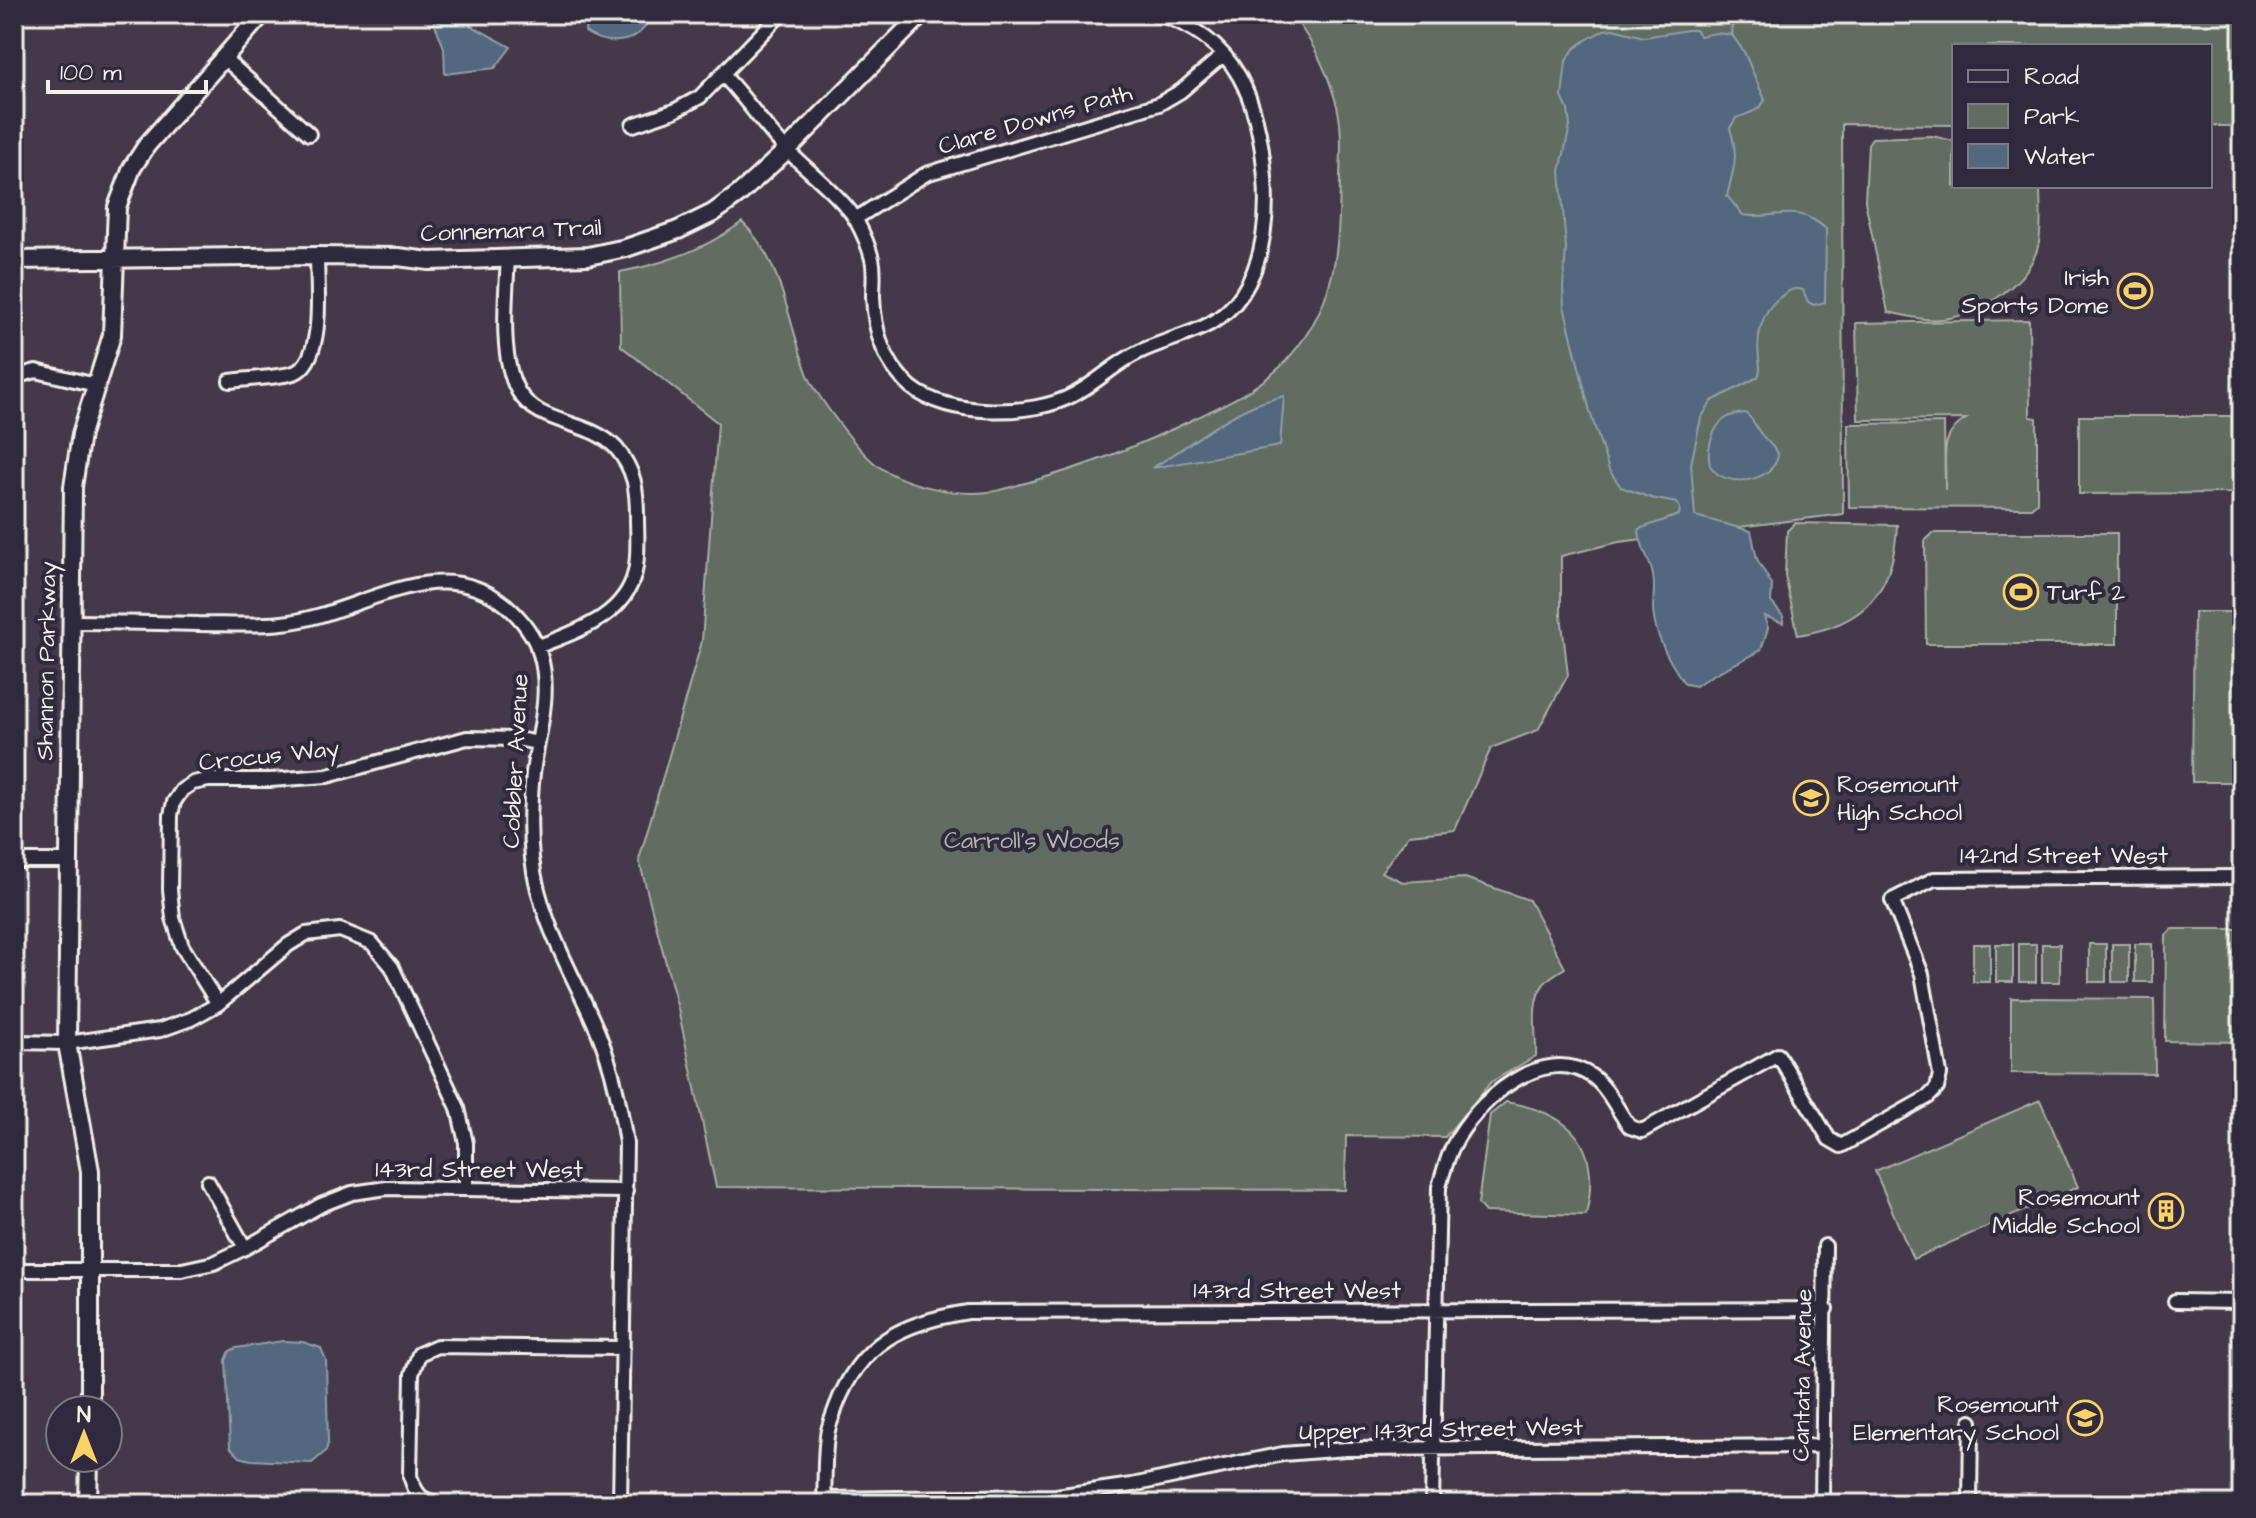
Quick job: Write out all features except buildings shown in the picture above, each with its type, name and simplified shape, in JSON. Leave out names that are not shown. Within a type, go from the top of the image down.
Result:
[{"type":"street","name":"Shannon Parkway","points":[[90,1394],[90,1171],[67,1043],[73,487],[81,434],[112,335],[117,207],[132,168],[147,145],[262,14]]},
{"type":"street","points":[[633,125],[686,106],[700,97],[781,14]]},
{"type":"street","name":"Connemara Trail","points":[[14,260],[317,256],[398,257],[429,261],[588,256],[654,240],[713,213],[787,150],[922,14]]},
{"type":"street","points":[[722,74],[742,93],[753,113],[855,219],[873,261],[874,318],[879,341],[891,366],[912,388],[931,400],[963,407],[1028,410],[1053,405],[1076,394],[1134,354],[1202,330],[1241,296],[1258,264],[1266,199],[1260,128],[1251,98],[1240,77],[1205,37],[1158,14]]},
{"type":"street","name":"Clare Downs Path","points":[[855,219],[926,174],[1159,104],[1181,91],[1223,55]]},
{"type":"street","points":[[225,59],[309,134]]},
{"type":"street","points":[[230,381],[297,372],[308,360],[316,337],[317,256]]},
{"type":"street","points":[[508,258],[507,366],[520,395],[548,417],[581,426],[603,438],[616,449],[635,479],[637,555],[628,589],[612,610],[598,620],[537,647]]},
{"type":"street","points":[[14,377],[36,371],[96,385]]},
{"type":"street","name":"Cobbler Avenue","points":[[71,622],[283,623],[324,615],[411,584],[445,581],[474,587],[500,601],[522,621],[537,647],[546,681],[530,819],[532,859],[540,899],[598,1033],[617,1086],[626,1143],[620,1504]]},
{"type":"street","name":"Crocus Way","points":[[218,1004],[182,946],[173,918],[170,889],[171,815],[174,802],[182,790],[193,783],[208,780],[327,776],[467,738],[517,739],[538,743]]},
{"type":"street","points":[[14,861],[68,861]]},
{"type":"street","name":"142nd Street West","points":[[1437,1312],[1439,1187],[1453,1145],[1481,1108],[1497,1093],[1540,1068],[1567,1066],[1593,1077],[1630,1127],[1642,1131],[1778,1055],[1829,1139],[1841,1146],[1928,1097],[1937,1088],[1940,1074],[1922,974],[1892,900],[1934,879],[2242,877]]},
{"type":"street","points":[[14,1042],[67,1043],[160,1030],[191,1019],[218,1004],[288,945],[306,934],[340,930],[372,943],[392,967],[458,1108],[466,1143],[466,1188]]},
{"type":"street","points":[[208,1182],[245,1248]]},
{"type":"street","name":"143rd Street West","points":[[14,1270],[182,1270],[214,1263],[321,1205],[352,1193],[387,1188],[626,1191]]},
{"type":"street","name":"Cantata Avenue","points":[[1822,1504],[1825,1246]]},
{"type":"street","points":[[2175,1301],[2240,1301]]},
{"type":"street","name":"143rd Street West","points":[[824,1502],[827,1433],[844,1385],[861,1362],[881,1343],[905,1328],[928,1319],[968,1312],[1826,1309]]},
{"type":"street","points":[[1432,1504],[1437,1312]]},
{"type":"street","points":[[512,1504],[438,1503],[423,1498],[414,1489],[410,1476],[412,1374],[419,1354],[437,1346],[623,1348]]},
{"type":"street","points":[[1970,1504],[1971,1422]]},
{"type":"street","name":"Upper 143rd Street West","points":[[824,1502],[1056,1496],[1132,1485],[1283,1454],[1346,1449],[1823,1446]]},
{"type":"street","points":[[88,1504],[89,1474]]},
{"type":"green space","name":"Carroll's Woods","points":[[1291,14],[2242,14],[2242,126],[2212,126],[2212,44],[1952,44],[1952,125],[1842,124],[1843,514],[1619,542],[1561,556],[1561,614],[1568,675],[1538,730],[1491,748],[1455,830],[1409,835],[1381,872],[1403,882],[1465,878],[1529,900],[1565,968],[1546,981],[1539,991],[1535,1018],[1536,1056],[1491,1082],[1445,1137],[1346,1136],[1345,1190],[716,1187],[679,1013],[639,860],[702,641],[718,423],[621,346],[620,272],[684,254],[742,222],[756,238],[776,274],[808,375],[820,397],[870,459],[902,479],[946,491],[993,491],[1051,476],[1115,454],[1209,412],[1262,382],[1299,346],[1324,302],[1336,255],[1341,148],[1339,118],[1331,87],[1305,33]]},
{"type":"green space","points":[[1932,136],[1952,141],[1952,188],[2040,188],[2039,242],[2026,270],[2015,283],[1988,304],[1957,316],[1916,318],[1888,312],[1865,201],[1868,144],[1872,138]]},
{"type":"green space","points":[[2029,320],[2030,417],[2037,418],[2037,503],[2031,508],[1849,507],[1848,424],[1944,423],[1945,490],[1947,441],[1950,433],[1966,419],[1858,420],[1856,323]]},
{"type":"green space","points":[[2079,416],[2232,416],[2233,493],[2079,494]]},
{"type":"green space","points":[[1795,523],[1897,525],[1890,569],[1871,601],[1841,623],[1798,635],[1785,576],[1787,531]]},
{"type":"green space","name":"Turf 2","points":[[1933,533],[2117,533],[2117,644],[1926,644],[1925,541]]},
{"type":"green space","points":[[2194,612],[2242,612],[2242,782],[2192,782]]},
{"type":"green space","points":[[2172,929],[2242,929],[2242,1042],[2165,1041],[2166,935]]},
{"type":"green space","points":[[1973,944],[1990,944],[1990,982],[1973,982]]},
{"type":"green space","points":[[1996,944],[2013,944],[2013,982],[1996,982]]},
{"type":"green space","points":[[2019,944],[2036,944],[2036,982],[2019,982]]},
{"type":"green space","points":[[2042,944],[2060,944],[2060,982],[2042,982]]},
{"type":"green space","points":[[2089,944],[2106,944],[2106,982],[2089,982]]},
{"type":"green space","points":[[2112,944],[2129,944],[2129,982],[2112,982]]},
{"type":"green space","points":[[2135,944],[2152,944],[2152,982],[2135,982]]},
{"type":"green space","points":[[2011,998],[2154,999],[2155,1074],[2011,1073]]},
{"type":"green space","points":[[2040,1100],[2078,1187],[1913,1259],[1875,1171]]},
{"type":"green space","points":[[1506,1102],[1549,1115],[1565,1124],[1577,1137],[1590,1170],[1586,1215],[1485,1212],[1478,1204],[1490,1115]]},
{"type":"water","points":[[431,14],[450,14],[511,47],[495,68],[445,74],[444,48]]},
{"type":"water","points":[[586,14],[651,14],[640,32],[614,41],[585,32]]},
{"type":"water","points":[[1613,29],[1644,37],[1688,30],[1695,30],[1700,36],[1716,33],[1732,35],[1744,52],[1765,100],[1756,110],[1736,118],[1730,128],[1735,155],[1727,196],[1743,215],[1795,214],[1805,216],[1826,229],[1825,302],[1814,305],[1808,302],[1803,290],[1796,289],[1773,303],[1764,317],[1760,333],[1758,377],[1712,401],[1701,418],[1691,464],[1695,516],[1751,531],[1757,559],[1772,585],[1771,602],[1783,616],[1783,623],[1764,616],[1768,628],[1761,650],[1696,686],[1685,684],[1660,639],[1654,619],[1653,576],[1639,534],[1639,529],[1679,515],[1680,508],[1677,503],[1621,487],[1609,470],[1590,412],[1564,306],[1566,249],[1560,171],[1570,126],[1562,97],[1566,61],[1574,49],[1586,40],[1604,30]]},
{"type":"water","points":[[1284,396],[1280,446],[1152,468],[1235,414]]},
{"type":"water","points":[[1745,413],[1778,456],[1767,472],[1748,480],[1737,480],[1718,474],[1710,465],[1709,449],[1720,423],[1730,416]]},
{"type":"water","points":[[283,1341],[303,1342],[321,1348],[326,1360],[328,1443],[326,1451],[312,1463],[251,1460],[240,1457],[230,1447],[226,1360],[230,1351]]},
{"type":"waterway","points":[[1732,35],[1732,19],[1737,14]]},
{"type":"place","name":"Irish Sports Dome","points":[[2135,291]]},
{"type":"place","name":"Turf 2","points":[[2021,592]]},
{"type":"place","name":"Rosemount High School","points":[[1811,798]]},
{"type":"place","name":"Rosemount Middle School","points":[[2166,1211]]},
{"type":"place","name":"Rosemount Elementary School","points":[[2085,1418]]}]
